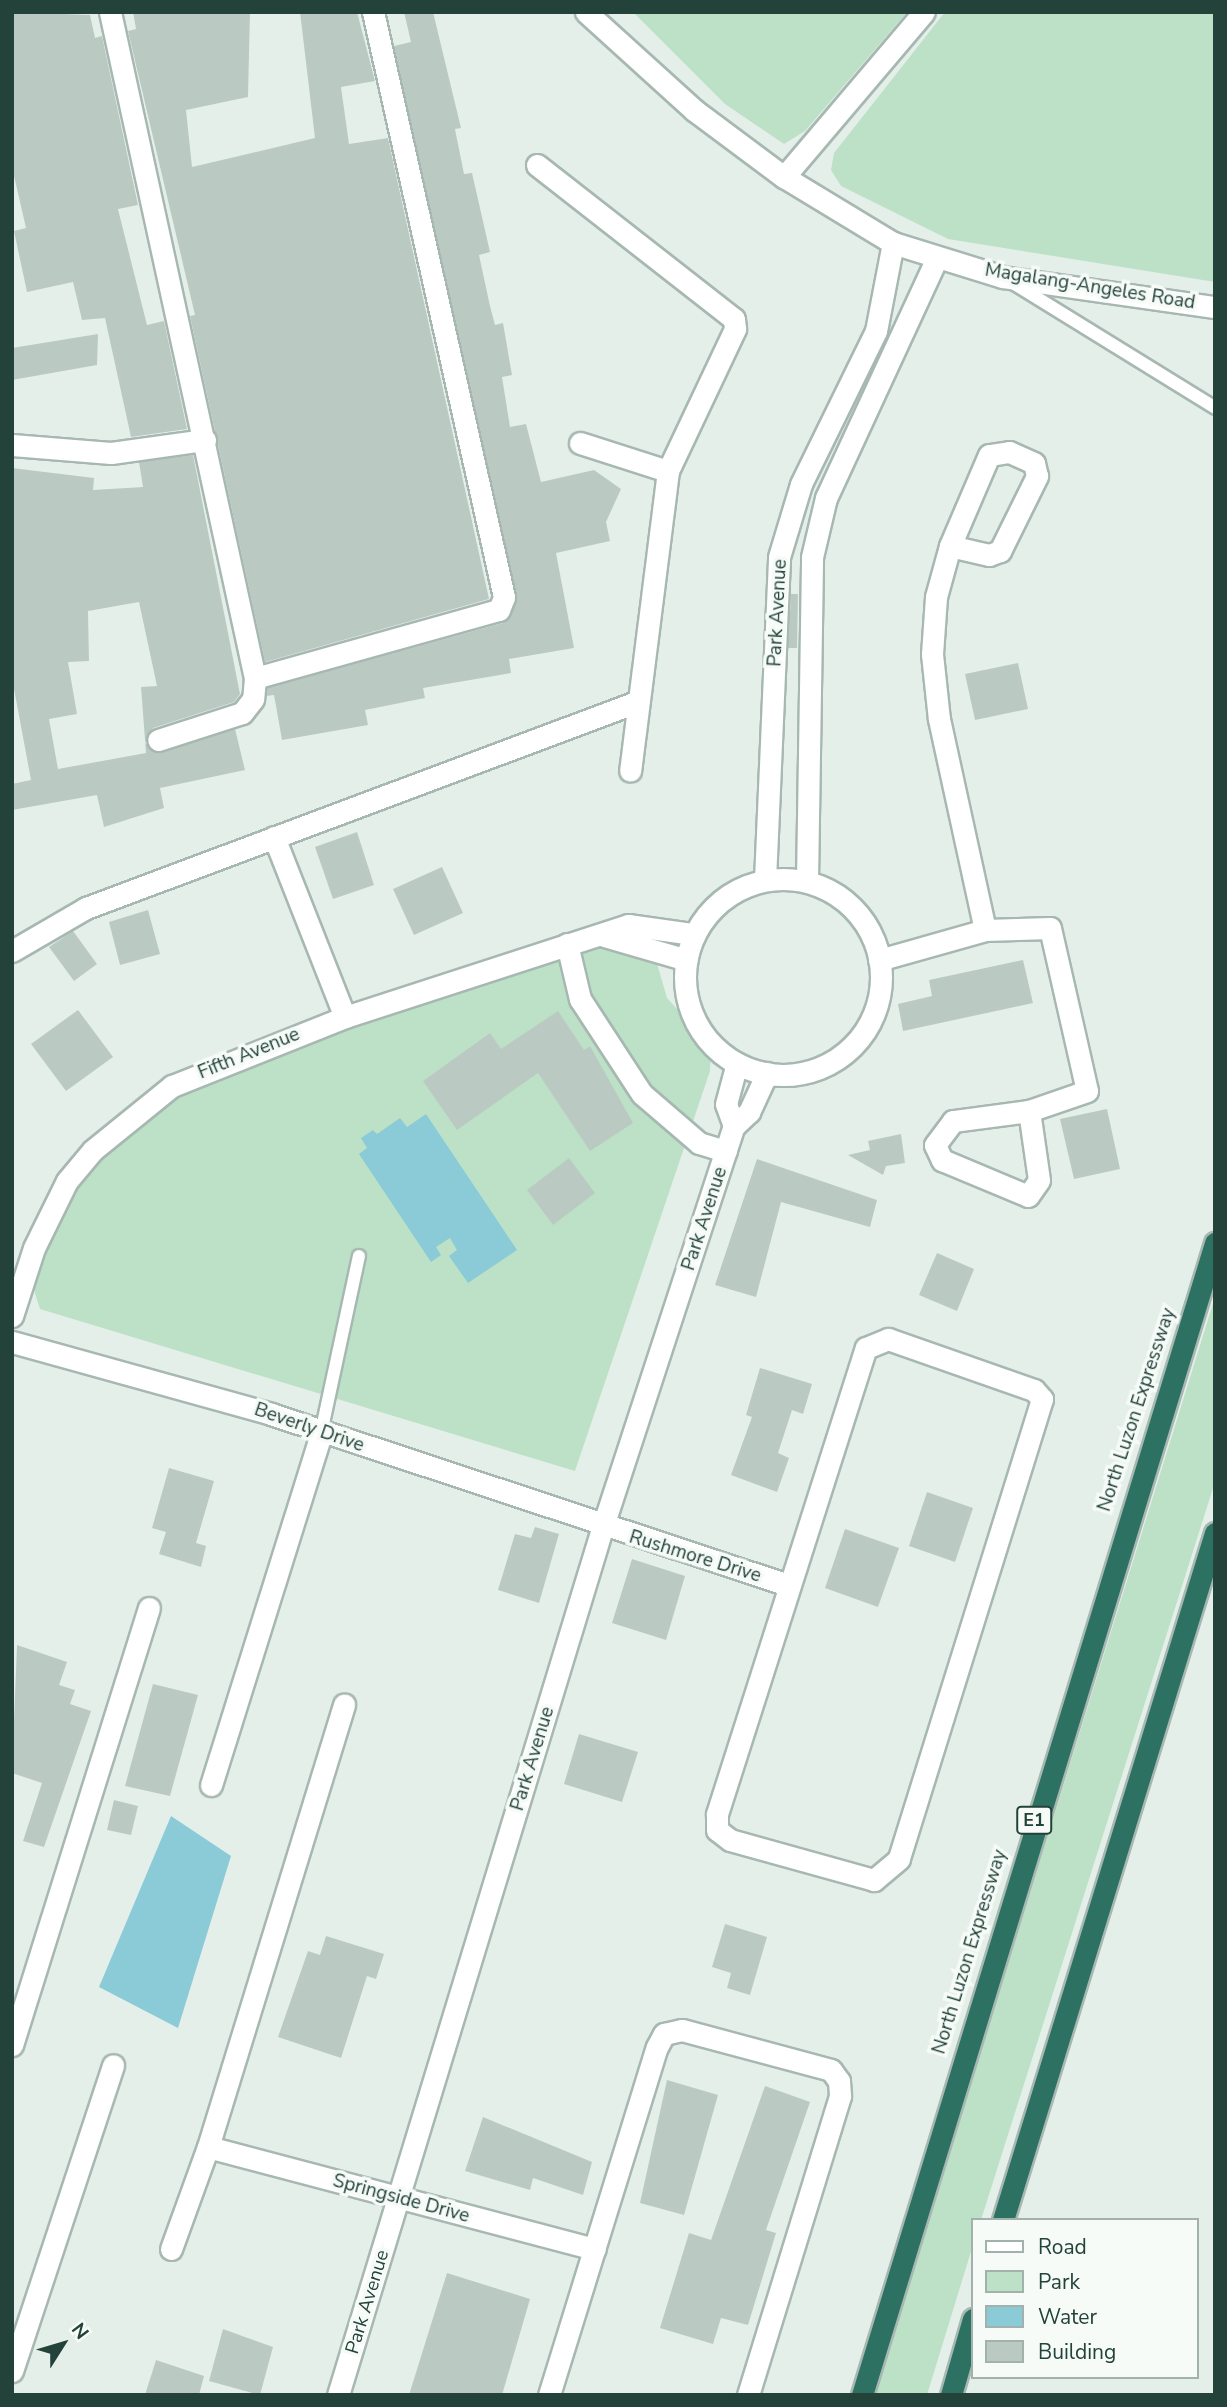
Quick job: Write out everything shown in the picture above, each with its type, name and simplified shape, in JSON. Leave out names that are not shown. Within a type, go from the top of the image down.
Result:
[{"type":"highway","name":"North Luzon Expressway","points":[[862,2395],[1215,1243]]},
{"type":"highway","points":[[1004,2218],[1215,1533]]},
{"type":"highway","points":[[951,2395],[972,2322]]},
{"type":"street","points":[[110,12],[256,678],[253,699],[242,713],[158,740]]},
{"type":"street","points":[[256,678],[499,610],[504,597],[373,12]]},
{"type":"street","name":"Magalang-Angeles Road","points":[[586,12],[694,110],[784,177],[893,243],[1003,277],[1215,307]]},
{"type":"street","points":[[784,177],[924,12]]},
{"type":"street","points":[[537,165],[734,319],[668,471],[630,771]]},
{"type":"street","name":"Park Avenue","points":[[765,880],[779,557],[802,484],[876,331],[893,243]]},
{"type":"street","name":"Park Avenue","points":[[807,881],[806,694],[811,557],[826,498],[937,258]]},
{"type":"street","points":[[12,445],[111,453],[205,440]]},
{"type":"street","points":[[580,443],[668,471]]},
{"type":"street","points":[[950,546],[989,555],[1000,551],[1037,475],[1034,463],[1009,452],[989,455],[950,546],[936,597],[932,654],[939,719],[985,930]]},
{"type":"street","points":[[779,557],[811,557]]},
{"type":"street","points":[[773,694],[806,694]]},
{"type":"street","points":[[12,951],[86,908],[639,701]]},
{"type":"street","points":[[274,838],[345,1017]]},
{"type":"street","points":[[765,880],[807,881],[855,910],[879,960],[873,1017],[857,1041],[809,1072],[767,1073],[737,1063],[702,1032],[688,1003],[687,960],[693,934],[734,891],[765,880]]},
{"type":"street","name":"Fifth Avenue","points":[[12,1316],[34,1248],[67,1181],[93,1150],[172,1086],[345,1017],[567,944],[643,925],[693,934]]},
{"type":"street","points":[[879,960],[985,930],[1043,925],[1056,933],[1087,1091],[1029,1111],[953,1121],[935,1145],[942,1160],[1028,1196],[1039,1180],[1029,1111]]},
{"type":"street","points":[[602,935],[687,960]]},
{"type":"street","points":[[567,944],[580,999],[642,1094],[699,1143],[726,1151]]},
{"type":"street","name":"Park Avenue","points":[[734,1126],[726,1104],[737,1063]]},
{"type":"street","name":"Park Avenue","points":[[338,2395],[400,2199],[602,1528],[734,1126],[749,1112],[767,1073]]},
{"type":"street","points":[[888,1339],[1034,1390],[1042,1399],[899,1859],[874,1880],[730,1840],[718,1830],[788,1585],[872,1342],[888,1339]]},
{"type":"street","name":"Beverly Drive","points":[[12,1342],[321,1433],[602,1528]]},
{"type":"street","points":[[211,1785],[321,1433]]},
{"type":"street","name":"Rushmore Drive","points":[[602,1528],[788,1585]]},
{"type":"street","points":[[12,2045],[149,1608]]},
{"type":"street","points":[[171,2249],[208,2147],[344,1704]]},
{"type":"street","points":[[549,2395],[664,2034],[682,2030],[831,2070],[840,2096],[748,2395]]},
{"type":"street","points":[[12,2371],[113,2065]]},
{"type":"street","name":"Springside Drive","points":[[208,2147],[595,2249]]},
{"type":"lane","points":[[1003,277],[1215,408]]},
{"type":"lane","points":[[321,1433],[359,1256]]},
{"type":"green space","points":[[633,12],[907,12],[805,131],[784,144],[725,104]]},
{"type":"green space","points":[[945,12],[1215,12],[1215,282],[948,239],[841,186],[831,170],[834,153]]},
{"type":"green space","points":[[605,942],[654,953],[667,998],[711,1046],[710,1071],[575,1471],[40,1309],[33,1287],[54,1224],[86,1170],[193,1081]]},
{"type":"green space","points":[[1215,1297],[1215,1482],[982,2218],[972,2218],[972,2248],[927,2395],[874,2395]]},
{"type":"water","points":[[426,1114],[517,1250],[468,1283],[449,1256],[457,1250],[450,1238],[436,1247],[441,1255],[431,1262],[359,1154],[367,1148],[361,1138],[373,1130],[377,1134],[400,1118],[407,1127]]},
{"type":"water","points":[[171,1816],[231,1856],[178,2028],[99,1987]]},
{"type":"building","points":[[12,12],[90,15],[95,38],[102,36],[138,205],[118,209],[147,325],[164,321],[187,429],[131,437],[105,318],[82,320],[73,282],[27,292],[14,231],[26,228],[12,167]]},
{"type":"building","points":[[133,12],[250,12],[248,97],[186,110],[192,167],[315,138],[300,12],[357,12],[375,81],[341,87],[349,144],[388,138],[489,599],[265,662],[190,316],[195,315],[128,31],[136,29]]},
{"type":"building","points":[[404,12],[433,12],[461,128],[455,129],[464,174],[472,173],[490,252],[479,255],[495,325],[503,323],[512,375],[502,377],[510,427],[526,424],[541,482],[594,470],[621,489],[606,522],[610,541],[556,553],[574,648],[509,659],[511,673],[423,688],[425,698],[365,710],[368,725],[282,740],[274,695],[266,696],[267,688],[503,623],[516,601],[394,46],[411,42]]},
{"type":"building","points":[[98,334],[97,365],[12,380],[12,348]]},
{"type":"building","points":[[193,455],[240,694],[234,702],[153,728],[145,743],[161,753],[235,729],[245,770],[160,788],[164,808],[104,827],[97,795],[12,810],[12,784],[31,780],[12,678],[12,468],[94,478],[93,490],[143,487],[139,462]],"holes":[[[139,602],[157,686],[141,687],[146,753],[58,769],[49,719],[77,714],[68,662],[89,661],[88,611]]]},
{"type":"building","points":[[791,594],[798,594],[797,648],[788,648]]},
{"type":"building","points":[[1018,663],[1028,709],[975,720],[965,674]]},
{"type":"building","points":[[357,832],[374,885],[333,899],[315,847]]},
{"type":"building","points":[[442,867],[463,913],[414,935],[393,889]]},
{"type":"building","points":[[148,910],[160,954],[120,965],[109,922]]},
{"type":"building","points":[[73,931],[97,964],[74,981],[49,947]]},
{"type":"building","points":[[1023,960],[1033,1003],[903,1031],[898,1004],[932,996],[929,980]]},
{"type":"building","points":[[78,1010],[113,1057],[66,1091],[31,1044]]},
{"type":"building","points":[[558,1011],[584,1050],[590,1046],[633,1123],[590,1151],[538,1073],[457,1130],[423,1081],[490,1033],[501,1049]]},
{"type":"building","points":[[1107,1109],[1120,1169],[1074,1179],[1060,1119]]},
{"type":"building","points":[[901,1134],[905,1163],[886,1166],[883,1175],[848,1155],[870,1150],[868,1141]]},
{"type":"building","points":[[569,1158],[595,1193],[553,1225],[527,1190]]},
{"type":"building","points":[[757,1159],[877,1200],[870,1227],[781,1202],[756,1297],[715,1285]]},
{"type":"building","points":[[937,1253],[974,1269],[957,1311],[919,1295]]},
{"type":"building","points":[[760,1368],[812,1384],[803,1414],[792,1410],[778,1453],[789,1458],[777,1492],[731,1475],[752,1417],[746,1415]]},
{"type":"building","points":[[169,1468],[214,1481],[196,1543],[206,1546],[201,1567],[159,1554],[166,1532],[152,1528]]},
{"type":"building","points":[[927,1492],[973,1508],[955,1562],[909,1546]]},
{"type":"building","points":[[535,1527],[559,1534],[539,1603],[498,1590],[515,1534],[531,1538]]},
{"type":"building","points":[[845,1529],[899,1548],[878,1607],[825,1588]]},
{"type":"building","points":[[632,1559],[685,1576],[666,1640],[612,1623]]},
{"type":"building","points":[[17,1645],[67,1662],[59,1685],[75,1690],[70,1704],[91,1711],[44,1847],[23,1841],[42,1783],[12,1773]]},
{"type":"building","points":[[153,1684],[198,1695],[170,1796],[125,1786]]},
{"type":"building","points":[[579,1734],[638,1752],[622,1802],[564,1784]]},
{"type":"building","points":[[114,1800],[138,1806],[131,1835],[107,1830]]},
{"type":"building","points":[[725,1924],[767,1937],[750,1995],[727,1988],[731,1973],[712,1967]]},
{"type":"building","points":[[326,1936],[384,1954],[376,1979],[367,1976],[341,2058],[278,2037],[308,1951],[320,1955]]},
{"type":"building","points":[[667,2080],[718,2095],[684,2215],[640,2203]]},
{"type":"building","points":[[765,2086],[810,2102],[766,2230],[776,2233],[748,2325],[721,2318],[713,2344],[660,2328],[689,2233],[711,2240]]},
{"type":"building","points":[[483,2117],[592,2162],[583,2195],[533,2178],[530,2190],[465,2171]]},
{"type":"building","points":[[447,2273],[530,2299],[502,2395],[409,2395]]},
{"type":"building","points":[[223,2329],[273,2347],[260,2395],[209,2381]]},
{"type":"building","points":[[156,2360],[204,2376],[199,2395],[145,2395]]}]
